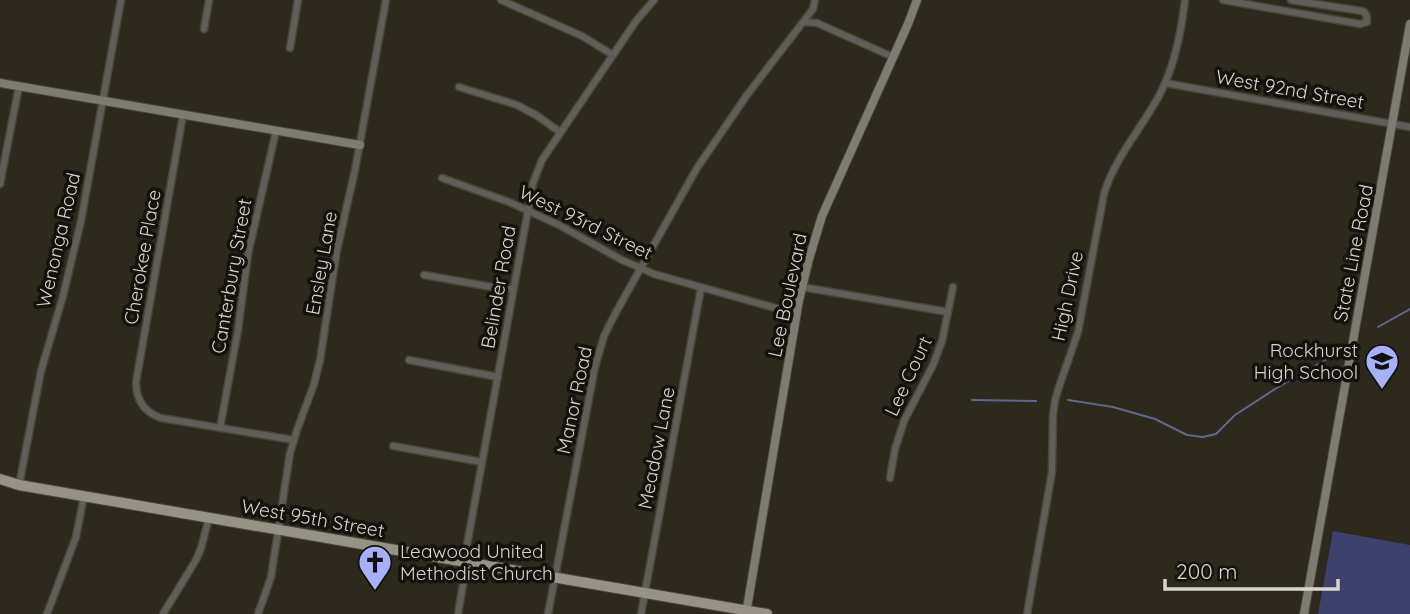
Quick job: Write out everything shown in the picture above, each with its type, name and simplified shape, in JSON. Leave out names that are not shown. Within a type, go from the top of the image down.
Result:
[{"type":"main road","name":"West 95th Street","points":[[0,479],[19,485],[767,614]]},
{"type":"main road","name":"West 95th Street","points":[[0,486],[19,485]]},
{"type":"street","name":"Wenonga Road","points":[[19,485],[41,371],[77,242],[121,0]]},
{"type":"street","points":[[204,29],[209,0]]},
{"type":"street","points":[[290,48],[298,0]]},
{"type":"street","name":"Ensley Lane","points":[[258,614],[271,577],[294,440],[320,360],[337,250],[360,145],[386,0]]},
{"type":"street","points":[[501,0],[589,40],[613,55]]},
{"type":"street","name":"Belinder Road","points":[[458,614],[467,545],[527,210],[537,170],[636,21],[654,0]]},
{"type":"street","name":"Manor Road","points":[[548,614],[599,350],[615,314],[684,190],[747,95],[813,9],[815,0]]},
{"type":"street","name":"Lee Boulevard","points":[[746,612],[808,259],[822,216],[916,0]]},
{"type":"street","name":"High Drive","points":[[1027,614],[1052,472],[1055,400],[1078,332],[1104,194],[1111,174],[1165,83],[1176,52],[1185,0]]},
{"type":"street","points":[[1223,0],[1360,24],[1367,22],[1365,12],[1362,11],[1291,0]]},
{"type":"street","points":[[813,9],[817,23]]},
{"type":"street","points":[[804,22],[817,23],[893,57]]},
{"type":"street","name":"State Line Road","points":[[1303,613],[1410,25]]},
{"type":"street","points":[[0,83],[360,145]]},
{"type":"street","name":"West 92nd Street","points":[[1165,83],[1410,127]]},
{"type":"street","points":[[0,184],[19,86]]},
{"type":"street","points":[[459,86],[529,110],[561,132]]},
{"type":"street","name":"Cherokee Place","points":[[183,115],[136,382],[141,405],[154,416],[220,428]]},
{"type":"street","name":"Canterbury Street","points":[[220,428],[238,330],[248,254],[276,131]]},
{"type":"street","name":"West 93rd Street","points":[[443,178],[527,210],[640,268],[797,314]]},
{"type":"street","points":[[424,275],[513,289]]},
{"type":"street","points":[[802,287],[948,312]]},
{"type":"street","name":"Lee Court","points":[[890,478],[899,433],[942,341],[953,287]]},
{"type":"street","name":"Meadow Lane","points":[[641,614],[701,288]]},
{"type":"street","points":[[409,360],[498,377]]},
{"type":"street","points":[[220,428],[294,440]]},
{"type":"street","points":[[393,446],[482,462]]},
{"type":"street","points":[[47,614],[76,537],[84,496]]},
{"type":"street","points":[[163,614],[196,560],[209,518]]},
{"type":"shaded area","points":[[1333,531],[1410,545],[1410,614],[1318,614]]},
{"type":"waterway","points":[[1378,327],[1410,309]]},
{"type":"waterway","points":[[1068,400],[1113,407],[1155,419],[1187,435],[1203,437],[1216,434],[1235,415],[1329,358]]},
{"type":"waterway","points":[[972,400],[1036,401]]},
{"type":"place","name":"Rockhurst High School","points":[[1382,391]]},
{"type":"place","name":"Leawood United Methodist Church","points":[[375,592]]}]
